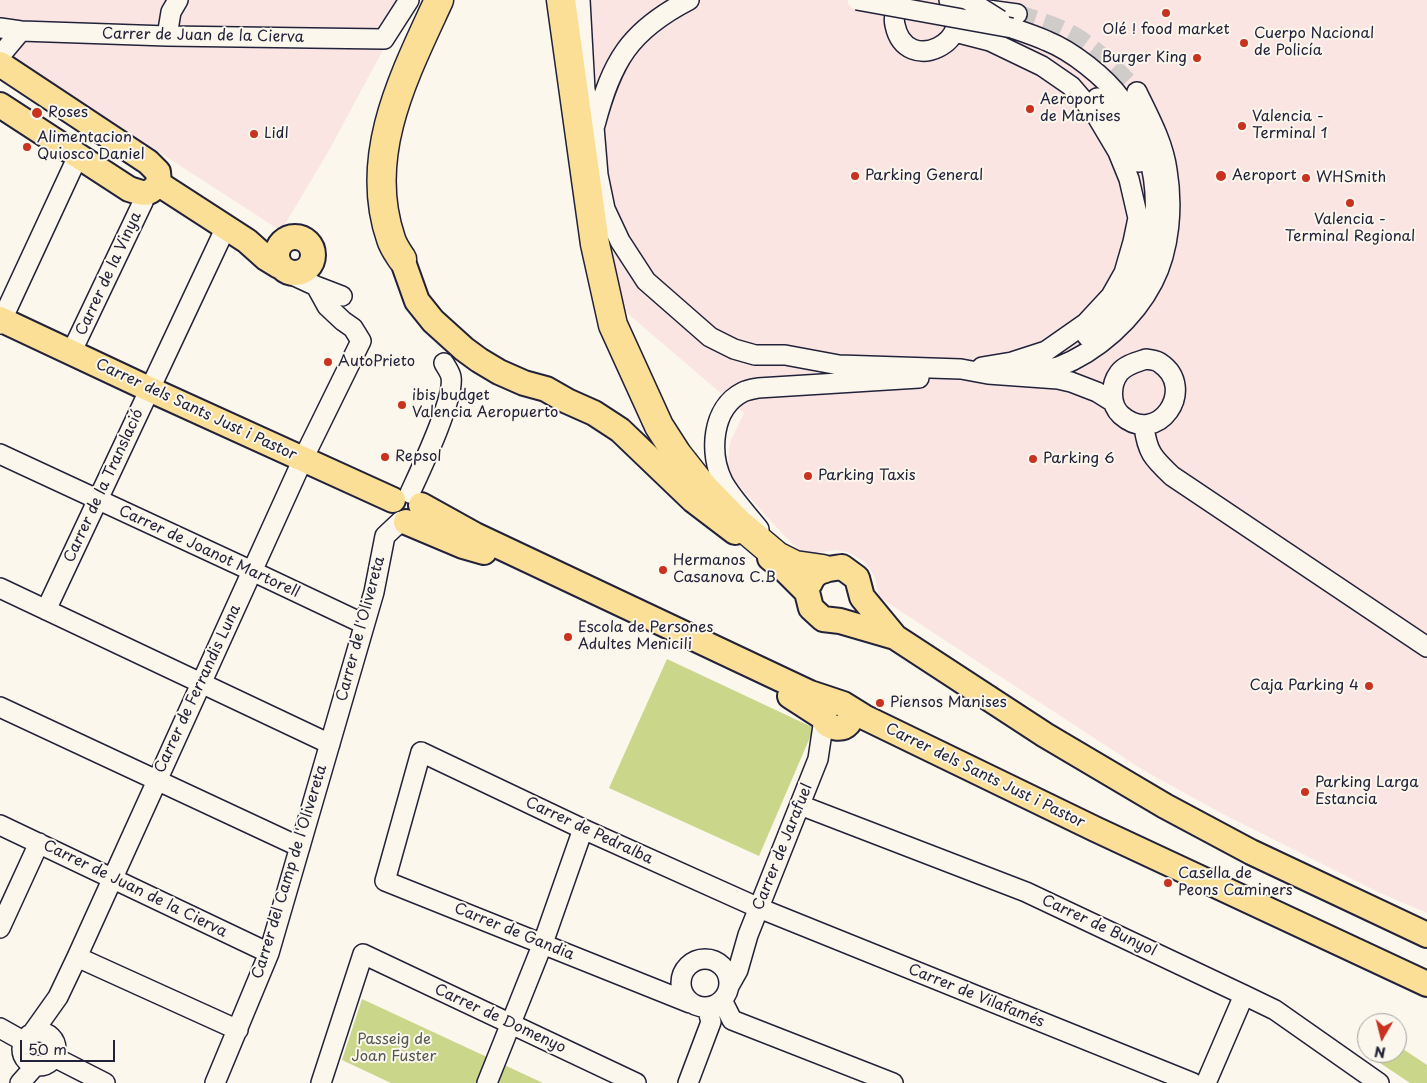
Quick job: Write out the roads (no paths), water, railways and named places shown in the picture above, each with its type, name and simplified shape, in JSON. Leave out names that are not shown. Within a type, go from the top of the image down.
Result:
[{"type":"highway","points":[[402,259],[391,239],[384,210],[382,176],[384,147],[392,111],[410,64],[439,0]]},
{"type":"highway","points":[[561,0],[595,244],[613,325],[659,426],[677,454],[703,487],[738,523],[777,556],[795,565],[823,569]]},
{"type":"main road","points":[[0,64],[148,162],[158,172],[152,189]]},
{"type":"main road","points":[[0,105],[129,188],[152,189],[226,227],[247,240],[266,258],[284,269],[294,274],[305,271],[312,261],[312,250],[306,241],[291,237],[282,242],[276,256],[284,269]]},
{"type":"main road","points":[[247,240],[282,242]]},
{"type":"main road","points":[[402,259],[416,301],[433,321],[479,360],[508,376],[546,389],[594,413],[620,430],[693,500],[784,569],[807,592],[811,608],[823,619],[840,621],[895,637],[1045,734],[1165,806],[1251,852],[1427,935]]},
{"type":"main road","name":"Carrer dels Sants Just i Pastor","points":[[1,321],[304,459],[406,508],[463,546],[513,561],[864,731],[1003,794],[1094,829],[1422,983]]},
{"type":"main road","points":[[807,592],[812,578],[823,569],[842,568],[857,578],[862,597],[895,637]]},
{"type":"main road","points":[[840,621],[855,613],[862,597]]},
{"type":"street","points":[[167,36],[171,12],[178,0]]},
{"type":"street","name":"Carrer de Juan de la Cierva","points":[[0,28],[22,31],[167,36],[384,39],[409,0]]},
{"type":"street","points":[[580,0],[585,90],[594,127],[598,175],[606,208],[620,241],[646,281],[710,337],[734,350],[755,355],[785,355],[840,364],[961,369],[988,374],[1041,361],[1090,335],[1116,312],[1130,295],[1141,277],[1151,248],[1155,223],[1156,189],[1148,150],[1134,118],[1121,98],[1102,78],[1073,55],[1014,21],[957,1],[955,27],[946,44],[934,50],[921,52],[908,47],[897,34],[894,18],[899,3],[902,0]]},
{"type":"street","points":[[594,127],[603,94],[620,56],[639,32],[668,10],[689,0]]},
{"type":"street","points":[[857,0],[1014,21]]},
{"type":"street","points":[[955,27],[990,41],[1042,66],[1071,86],[1096,115],[1118,152],[1129,179],[1138,218],[1124,274],[1111,296],[1086,323],[1046,352],[1011,369]]},
{"type":"street","points":[[0,56],[22,31]]},
{"type":"street","points":[[1011,369],[1056,368],[1099,345],[1139,304],[1153,282],[1165,252],[1170,220],[1168,171],[1155,130],[1137,92]]},
{"type":"street","points":[[1,321],[78,156]]},
{"type":"street","name":"Carrer de la Vinya","points":[[71,353],[143,202],[152,189]]},
{"type":"street","name":"Carrer de la Translació","points":[[46,610],[226,227]]},
{"type":"street","points":[[284,269],[316,286],[342,296]]},
{"type":"street","name":"Carrer de Ferrandis Luna","points":[[28,1038],[58,997],[252,571],[361,341],[353,328],[326,306],[316,286]]},
{"type":"street","points":[[1146,359],[1160,362],[1171,373],[1176,389],[1174,402],[1168,412],[1151,424],[1127,420],[1117,411],[1113,402],[1113,387],[1119,372],[1132,363],[1146,359]]},
{"type":"street","name":"Carrer de l'Olivereta","points":[[330,744],[374,592],[385,536],[406,508],[441,421],[449,395],[451,376],[444,363]]},
{"type":"street","points":[[777,556],[766,537],[724,483],[715,461],[715,440],[718,422],[729,403],[742,392],[758,388],[918,379],[938,368]]},
{"type":"street","points":[[1011,369],[1071,382],[1097,392],[1113,402]]},
{"type":"street","points":[[1151,424],[1155,442],[1156,462],[1172,476],[1427,647]]},
{"type":"street","name":"Carrer de Joanot Martorell","points":[[0,454],[364,624]]},
{"type":"street","points":[[0,588],[330,744]]},
{"type":"street","points":[[0,707],[300,847]]},
{"type":"street","name":"Carrer de Jarafuel","points":[[688,1083],[711,1022],[712,999],[738,970],[748,935],[836,717]]},
{"type":"street","name":"Carrer del Camp de l'Olivereta","points":[[215,1083],[269,953],[330,744]]},
{"type":"street","name":"Carrer de Pedralba","points":[[385,881],[421,752],[583,829],[759,908]]},
{"type":"street","name":"Carrer de Bunyol","points":[[800,805],[1026,892],[1244,995],[1275,1010],[1379,1083]]},
{"type":"street","name":"Carrer de Juan de la Cierva","points":[[0,825],[269,953]]},
{"type":"street","points":[[486,1083],[543,944],[583,829]]},
{"type":"street","points":[[0,928],[39,843]]},
{"type":"street","name":"Carrer de Gandia","points":[[385,881],[642,983],[712,999]]},
{"type":"street","name":"Carrer de Vilafamés","points":[[759,908],[1193,1083]]},
{"type":"street","name":"Carrer de Jarafuel","points":[[718,962],[734,953],[748,935]]},
{"type":"street","name":"Carrer de Domenyo","points":[[321,1083],[363,954],[636,1083]]},
{"type":"street","points":[[77,957],[238,1030]]},
{"type":"street","points":[[712,999],[727,973],[718,962],[702,958],[688,965],[680,980],[682,992],[712,999],[732,1020],[893,1083]]},
{"type":"street","name":"Carrer de Gandia","points":[[642,983],[680,980]]},
{"type":"street","points":[[1206,1083],[1244,995]]},
{"type":"street","points":[[0,1028],[28,1038]]},
{"type":"street","points":[[41,1033],[52,1039],[56,1048],[54,1057],[45,1065],[36,1066],[24,1056],[23,1047],[28,1038],[41,1033]]},
{"type":"street","points":[[54,1057],[104,1083]]},
{"type":"street","points":[[20,1083],[36,1066]]},
{"type":"tunnel","points":[[1017,14],[1057,28],[1079,39],[1102,57],[1137,92]]},
{"type":"place","name":"Olé ! food market","points":[[1166,13]]},
{"type":"place","name":"Cuerpo Nacional de Policía","points":[[1244,43]]},
{"type":"place","name":"Burger King","points":[[1197,58]]},
{"type":"place","name":"Aeroport de Manises","points":[[1030,109]]},
{"type":"place","name":"Roses","points":[[37,113]]},
{"type":"place","name":"Valencia - Terminal 1","points":[[1242,126]]},
{"type":"place","name":"Lidl","points":[[254,134]]},
{"type":"place","name":"Alimentacion Quiosco Daniel","points":[[27,147]]},
{"type":"place","name":"Parking General","points":[[855,176]]},
{"type":"place","name":"Aeroport","points":[[1221,176]]},
{"type":"place","name":"WHSmith","points":[[1306,178]]},
{"type":"place","name":"Valencia - Terminal Regional","points":[[1350,203]]},
{"type":"place","name":"AutoPrieto","points":[[328,362]]},
{"type":"place","name":"ibis budget Valencia Aeropuerto","points":[[402,405]]},
{"type":"place","name":"Repsol","points":[[385,457]]},
{"type":"place","name":"Parking 6","points":[[1033,459]]},
{"type":"place","name":"Parking Taxis","points":[[808,476]]},
{"type":"place","name":"Hermanos Casanova C.B","points":[[663,570]]},
{"type":"place","name":"Escola de Persones Adultes Menicili","points":[[568,637]]},
{"type":"place","name":"Caja Parking 4","points":[[1369,686]]},
{"type":"place","name":"Piensos Manises","points":[[880,703]]},
{"type":"place","name":"Parking Larga Estancia","points":[[1305,792]]},
{"type":"place","name":"Casella de Peons Caminers","points":[[1168,883]]},
{"type":"park label","name":"Passeig de Joan Fuster","points":[[394,1048]]}]
